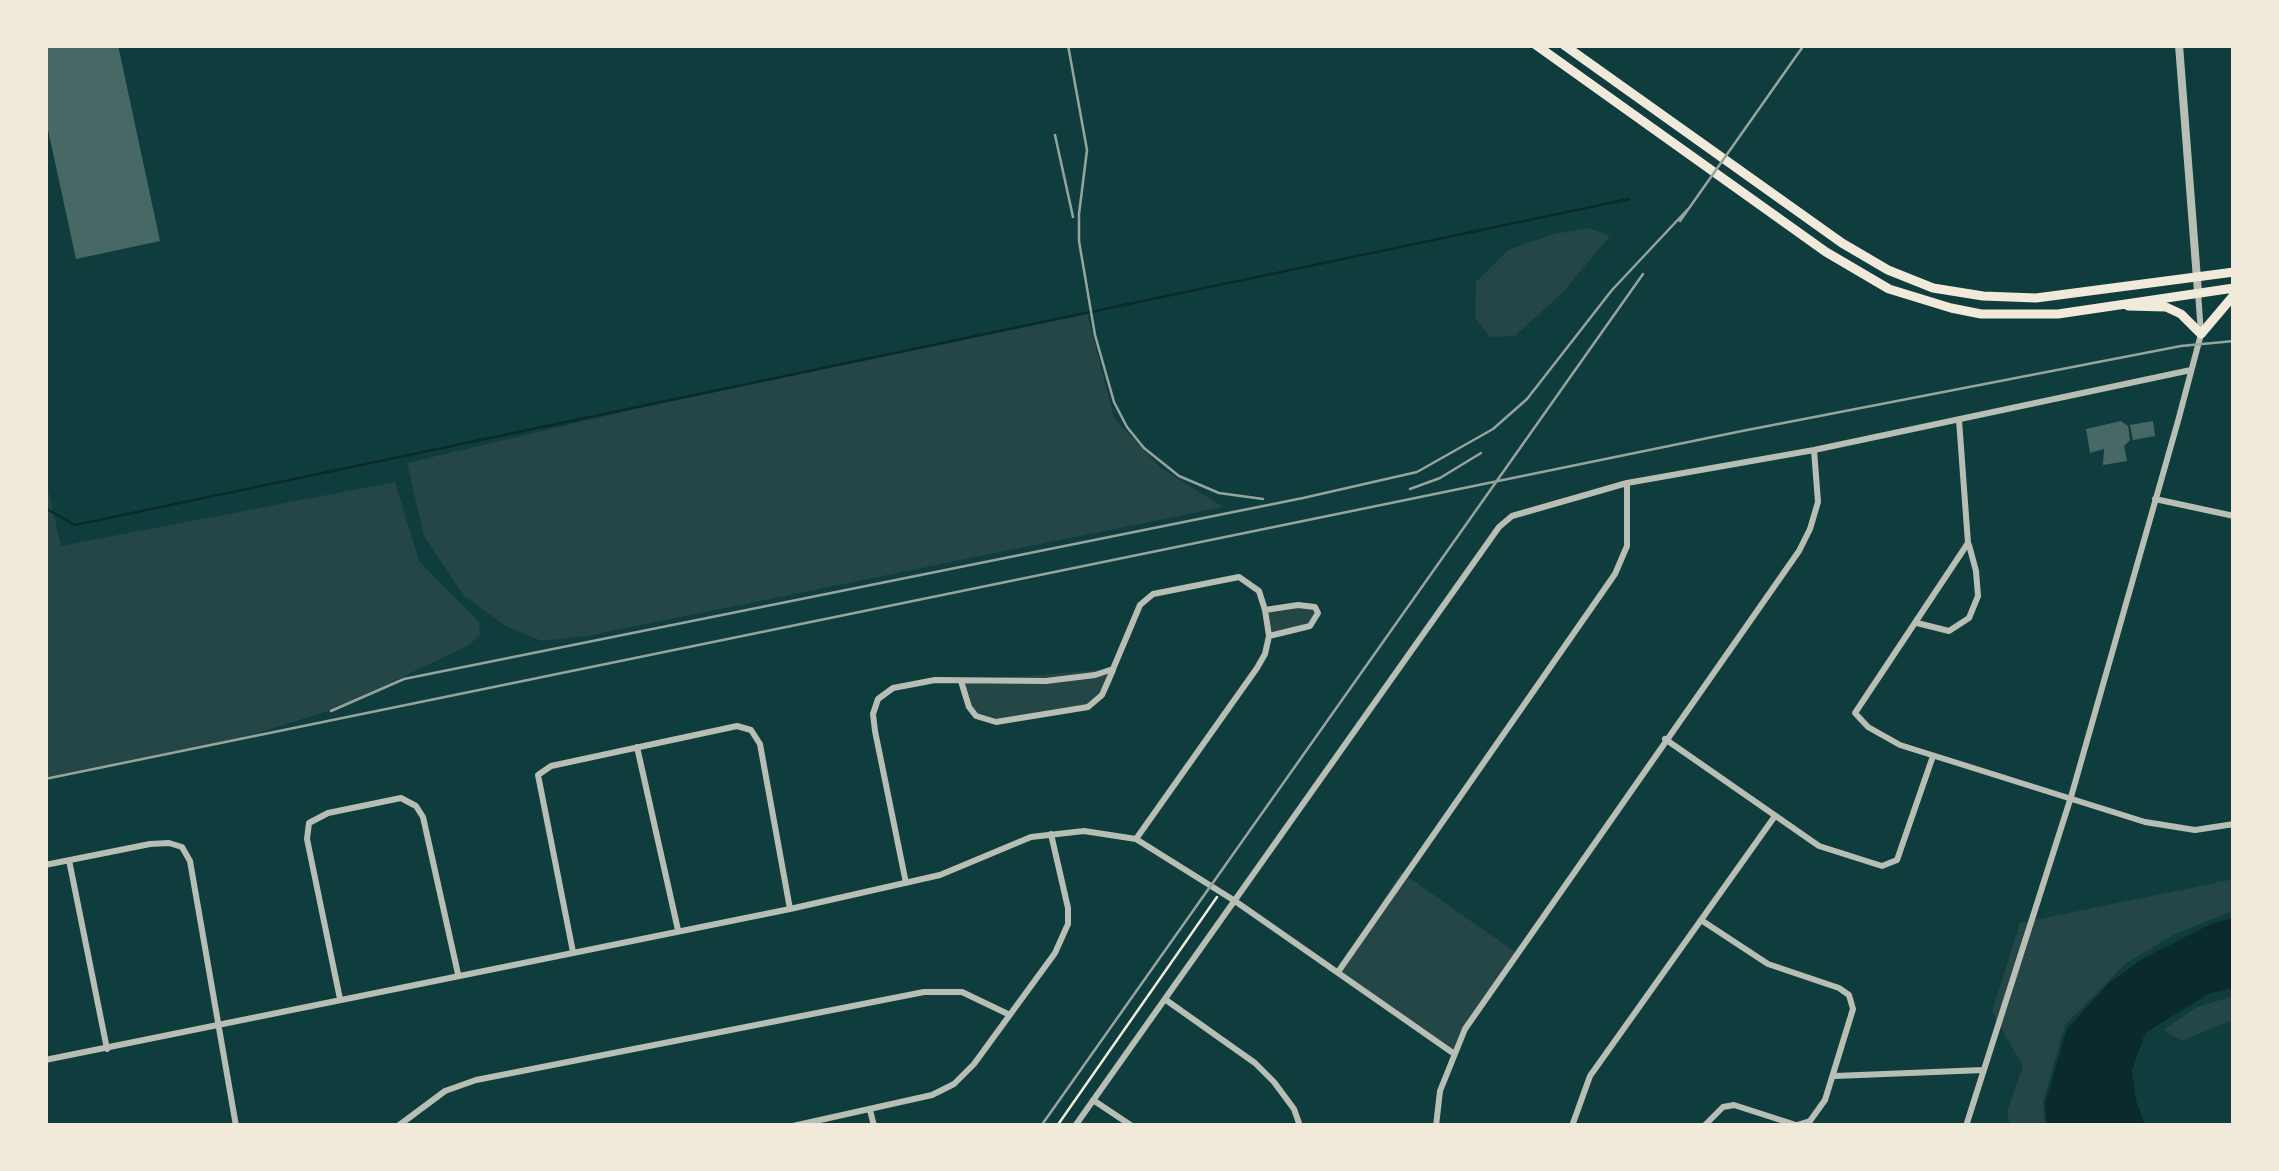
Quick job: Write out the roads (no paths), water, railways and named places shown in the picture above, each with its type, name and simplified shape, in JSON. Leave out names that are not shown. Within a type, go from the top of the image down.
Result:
[{"type":"main road","points":[[1536,45],[1826,252],[1888,289],[1981,314],[2058,314],[2198,292],[2234,292]]},
{"type":"main road","points":[[1564,45],[1842,243],[1888,270],[1933,288],[1983,296],[2036,298],[2234,272]]},
{"type":"main road","points":[[2095,307],[2166,307],[2181,314],[2200,334],[2234,292]]},
{"type":"street","points":[[1966,1126],[2071,797],[2200,334],[2179,45]]},
{"type":"street","points":[[1074,1126],[1499,527],[1512,516],[1627,483],[1814,450],[2191,370]]},
{"type":"street","points":[[1917,623],[1949,630],[1969,618],[1978,596],[1968,544],[1959,420]]},
{"type":"street","points":[[1436,1126],[1440,1091],[1465,1029],[1805,540],[1818,502],[1814,450]]},
{"type":"street","points":[[1338,972],[1615,574],[1627,546],[1627,483]]},
{"type":"street","points":[[2155,499],[2234,516]]},
{"type":"street","points":[[1968,544],[1855,714],[1868,728],[1900,745],[2145,822],[2196,830],[2234,824]]},
{"type":"street","points":[[961,681],[976,716],[996,722],[1088,708],[1102,695],[1140,605],[1153,594],[1239,576],[1259,590],[1269,636],[1265,654],[1136,839]]},
{"type":"street","points":[[1265,610],[1308,605],[1318,613],[1310,626],[1269,636]]},
{"type":"street","points":[[906,882],[875,730],[873,714],[878,700],[893,688],[934,680],[1046,681],[1095,675],[1113,668]]},
{"type":"street","points":[[573,952],[538,775],[550,766],[737,726],[752,730],[760,744],[790,909]]},
{"type":"street","points":[[1665,739],[1820,846],[1882,866],[1897,860],[1933,756]]},
{"type":"street","points":[[637,748],[678,930]]},
{"type":"street","points":[[340,999],[308,839],[309,823],[328,813],[401,798],[416,806],[423,818],[458,974]]},
{"type":"street","points":[[1572,1126],[1590,1076],[1775,816]]},
{"type":"street","points":[[45,1060],[790,909],[961,868],[1013,843],[1084,831],[1136,839],[1235,901],[1453,1053]]},
{"type":"street","points":[[793,1126],[932,1095],[954,1084],[974,1064],[1055,952],[1068,924],[1051,834]]},
{"type":"street","points":[[45,865],[150,844],[182,847],[190,860],[236,1126]]},
{"type":"street","points":[[69,860],[107,1049]]},
{"type":"street","points":[[1701,920],[1768,964],[1839,988],[1849,995],[1853,1009],[1835,1076],[1820,1111],[1810,1121],[1796,1126],[1734,1105],[1722,1107],[1704,1126]]},
{"type":"street","points":[[398,1126],[445,1092],[476,1080],[924,992],[962,992],[1010,1015]]},
{"type":"street","points":[[1166,1000],[1254,1063],[1294,1109],[1300,1126]]},
{"type":"street","points":[[1835,1076],[1983,1070]]},
{"type":"street","points":[[1093,1100],[1132,1126]]},
{"type":"street","points":[[870,1110],[874,1126]]},
{"type":"waterway","points":[[45,508],[75,525],[1629,199]]},
{"type":"railway","points":[[1068,45],[1087,150],[1079,241],[1095,335],[1114,402],[1144,448],[1179,476],[1219,493],[1263,499]]},
{"type":"railway","points":[[1680,221],[1804,45]]},
{"type":"railway","points":[[1055,135],[1073,217]]},
{"type":"railway","points":[[331,711],[404,679],[1417,472],[1493,429],[1527,399],[1612,290],[1688,209]]},
{"type":"railway","points":[[1041,1126],[1643,274]]},
{"type":"railway","points":[[45,779],[1742,431],[2181,346],[2234,341]]},
{"type":"railway","points":[[1410,489],[1440,478],[1481,453]]}]
